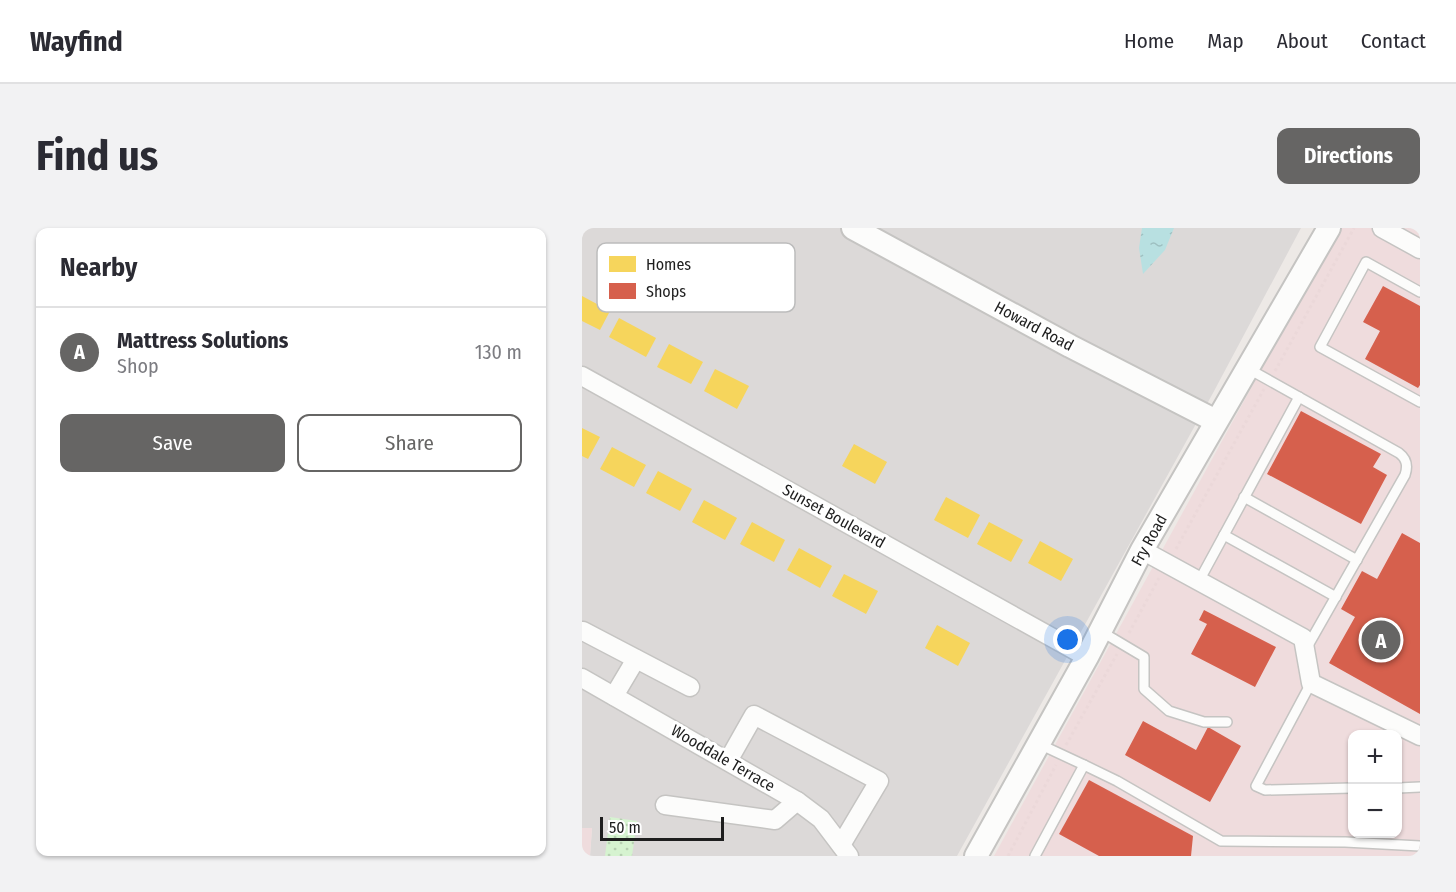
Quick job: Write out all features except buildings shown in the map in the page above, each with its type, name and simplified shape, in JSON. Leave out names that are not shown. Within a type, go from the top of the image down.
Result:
[{"type":"street","name":"Howard Road","points":[[853,228],[1070,346],[1216,421]]},
{"type":"street","name":"Fry Road","points":[[976,856],[1087,657],[1142,550],[1329,228]]},
{"type":"street","points":[[1382,228],[1420,249]]},
{"type":"street","name":"Sunset Boulevard","points":[[582,376],[1087,657]]},
{"type":"street","points":[[1142,550],[1303,638],[1311,683],[1420,736]]},
{"type":"street","points":[[583,631],[690,687]]},
{"type":"street","points":[[614,696],[636,659]]},
{"type":"street","name":"Wooddale Terrace","points":[[582,678],[797,801],[821,819],[845,851]]},
{"type":"street","points":[[728,761],[754,715],[879,781],[845,851]]},
{"type":"street","points":[[665,805],[775,820],[797,801]]},
{"type":"lane","points":[[1420,292],[1366,262],[1320,347],[1420,402]]},
{"type":"lane","points":[[1247,368],[1399,453],[1406,460],[1405,475],[1305,651]]},
{"type":"lane","points":[[1199,581],[1299,397]]},
{"type":"lane","points":[[1245,497],[1357,560]]},
{"type":"lane","points":[[1224,535],[1336,597]]},
{"type":"lane","points":[[1100,631],[1144,657],[1144,688],[1169,711],[1204,722],[1227,722]]},
{"type":"lane","points":[[1311,683],[1256,786],[1265,790],[1348,788]]},
{"type":"lane","points":[[1039,744],[1117,781],[1221,841],[1345,842],[1420,846]]},
{"type":"lane","points":[[1037,856],[1084,765]]},
{"type":"lane","points":[[1402,788],[1420,787]]},
{"type":"path","points":[[1008,856],[1122,644],[1354,228]]},
{"type":"shaded area","points":[[582,228],[1301,228],[1213,393],[957,856],[590,856],[592,828],[582,828]]},
{"type":"shaded area","points":[[1339,228],[1420,228],[1420,856],[994,856]]},
{"type":"shaded area","points":[[582,828],[592,828],[590,856],[582,856]]},
{"type":"green space","points":[[610,817],[637,821],[632,856],[605,856]]},
{"type":"water","points":[[1142,228],[1174,228],[1165,250],[1143,274],[1139,248]]},
{"type":"place","name":"Mattress Solutions","points":[[1381,640]]}]
